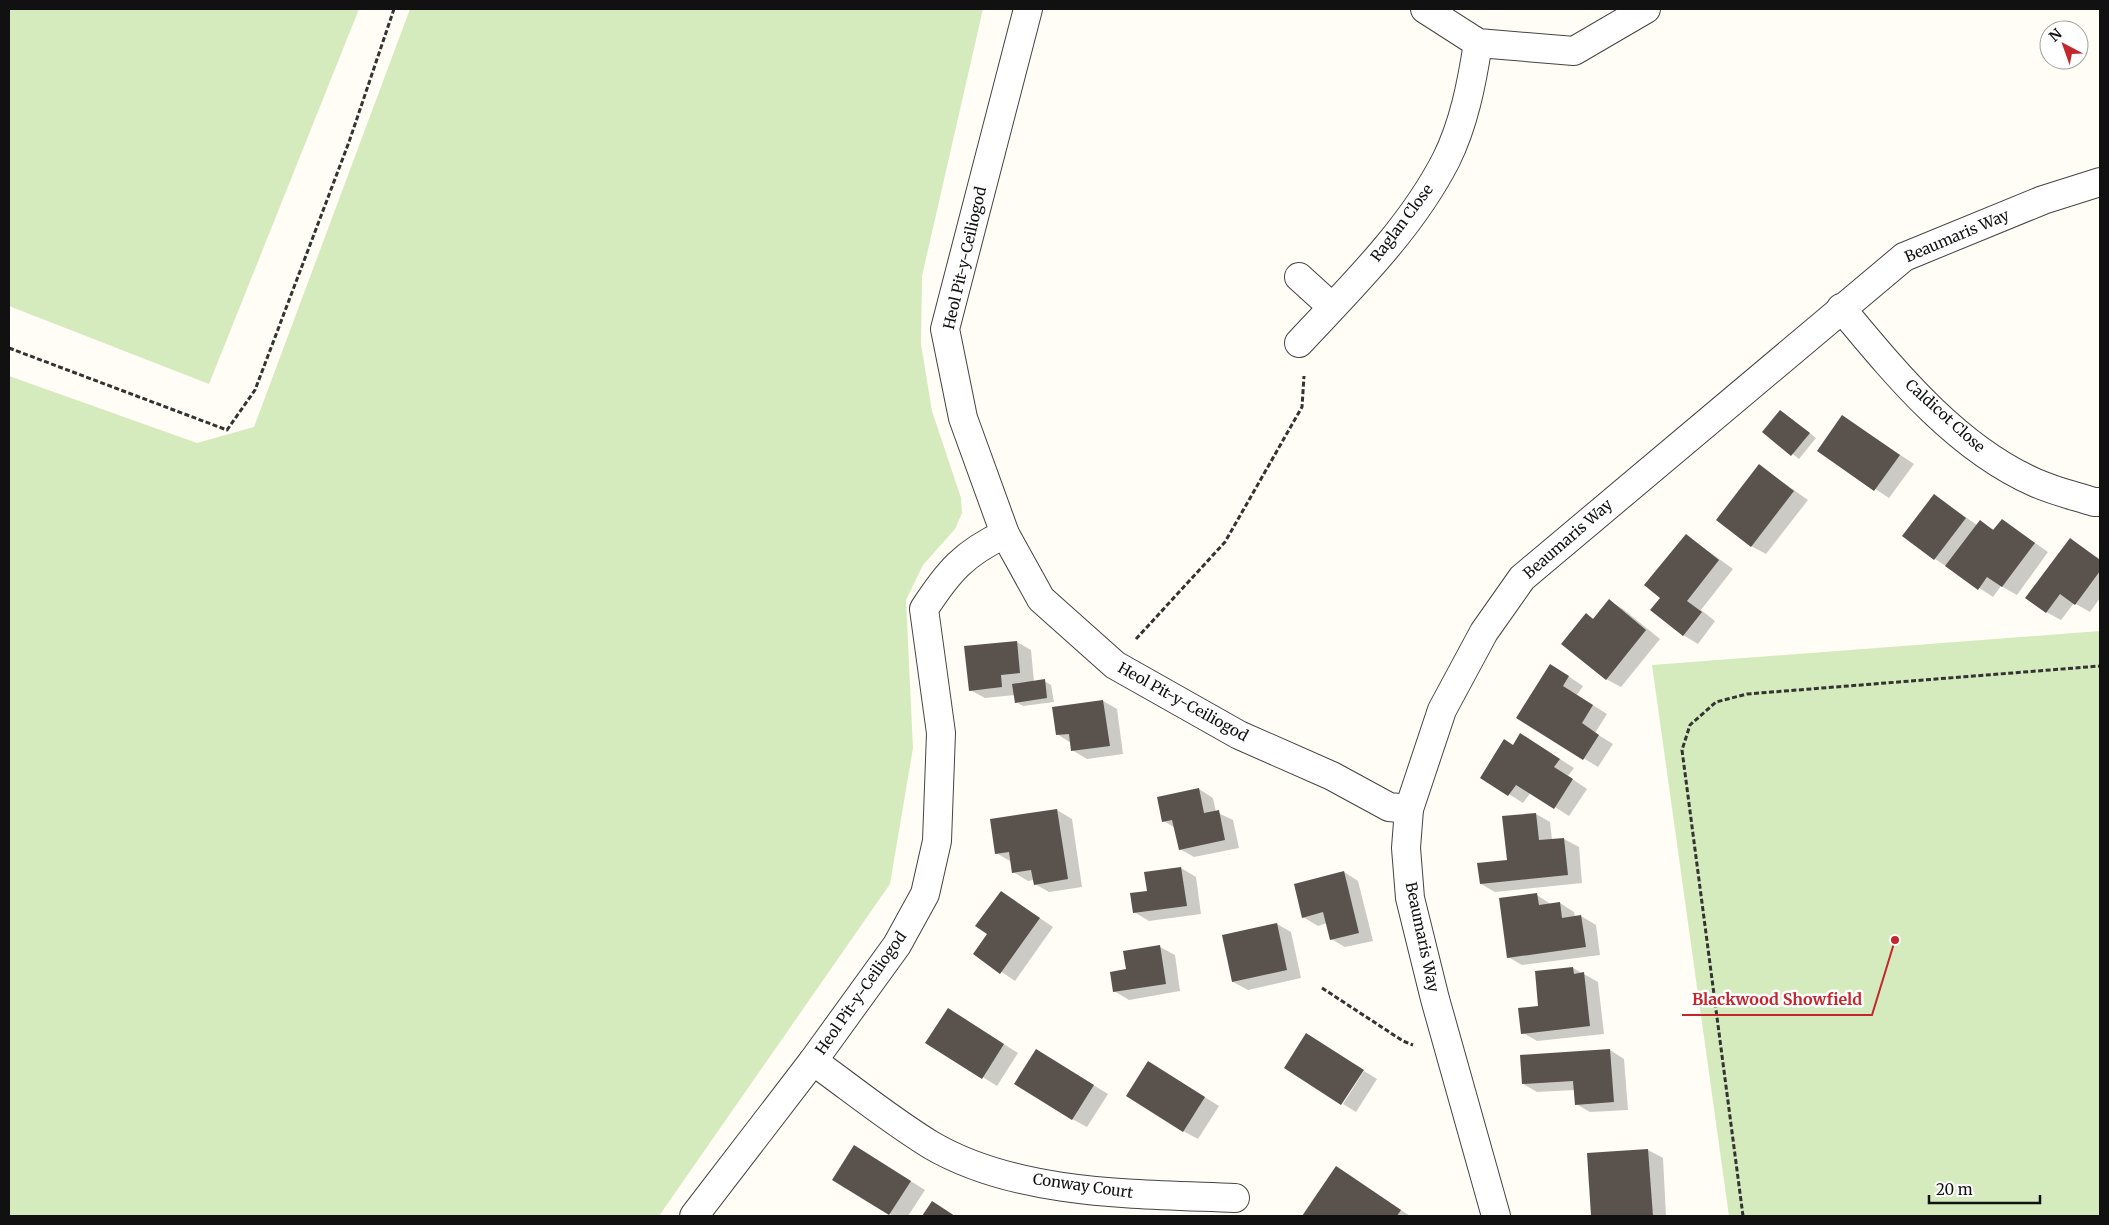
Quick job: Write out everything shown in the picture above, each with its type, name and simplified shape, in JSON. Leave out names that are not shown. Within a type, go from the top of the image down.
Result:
[{"type":"street","name":"Heol Pit-y-Ceiliogod","points":[[1028,9],[945,329],[964,418],[1005,534],[1041,600],[1115,665],[1239,735],[1332,776],[1389,807],[1409,809]]},
{"type":"street","points":[[1425,9],[1478,43],[1574,50],[1646,9]]},
{"type":"street","name":"Raglan Close","points":[[1299,343],[1386,248],[1415,210],[1446,158],[1462,117],[1478,43]]},
{"type":"street","name":"Beaumaris Way","points":[[1496,1216],[1445,1037],[1410,898],[1406,848],[1409,809],[1442,710],[1484,632],[1522,578],[1904,257],[2043,200],[2100,182]]},
{"type":"street","points":[[1299,277],[1332,307]]},
{"type":"street","name":"Caldicot Close","points":[[1841,308],[1920,397],[1977,449],[2036,483],[2094,502],[2100,502]]},
{"type":"street","name":"Heol Pit-y-Ceiliogod","points":[[694,1216],[898,945],[925,894],[937,841],[940,733],[924,609],[946,574],[980,546],[1005,534]]},
{"type":"street","name":"Conway Court","points":[[812,1061],[932,1145],[984,1169],[1050,1185],[1136,1194],[1236,1198]]},
{"type":"path","points":[[9,348],[227,430],[255,390],[348,142],[394,9]]},
{"type":"path","points":[[1115,665],[1133,642],[1225,542],[1302,407],[1305,365],[1299,343]]},
{"type":"path","points":[[1743,1216],[1682,750],[1690,725],[1716,702],[1747,694],[2100,666]]},
{"type":"path","points":[[1322,988],[1403,1041],[1414,1045],[1445,1037]]},
{"type":"green space","points":[[9,9],[359,9],[209,384],[9,306]]},
{"type":"green space","points":[[410,9],[983,9],[922,276],[921,344],[932,411],[961,498],[962,513],[955,529],[923,565],[906,600],[913,748],[890,884],[659,1216],[9,1216],[9,376],[197,443],[254,427]]},
{"type":"green space","points":[[2100,631],[2100,1216],[1729,1216],[1652,665]]},
{"type":"building","points":[[1780,410],[1810,433],[1791,456],[1762,432]]},
{"type":"building","points":[[1842,415],[1900,455],[1874,491],[1817,451]]},
{"type":"building","points":[[1759,464],[1794,491],[1751,547],[1716,520]]},
{"type":"building","points":[[1934,494],[1966,518],[1934,560],[1902,536]]},
{"type":"building","points":[[2002,519],[2035,543],[2002,587],[1987,577],[1978,590],[1945,566],[1980,520],[1993,530]]},
{"type":"building","points":[[1686,534],[1719,560],[1687,601],[1702,612],[1683,636],[1650,610],[1660,598],[1644,585]]},
{"type":"building","points":[[2070,538],[2100,560],[2100,571],[2075,605],[2060,594],[2046,613],[2025,598]]},
{"type":"building","points":[[1609,599],[1646,630],[1606,680],[1561,644],[1586,613],[1593,619]]},
{"type":"building","points":[[1017,641],[1020,673],[1001,675],[1002,687],[969,691],[964,646]]},
{"type":"building","points":[[1550,664],[1569,676],[1563,686],[1593,705],[1582,723],[1599,735],[1583,760],[1516,718]]},
{"type":"building","points":[[1045,679],[1047,698],[1015,703],[1012,684]]},
{"type":"building","points":[[1103,700],[1110,746],[1071,751],[1069,734],[1056,735],[1052,707]]},
{"type":"building","points":[[1520,733],[1560,759],[1554,767],[1573,779],[1554,809],[1516,785],[1508,796],[1480,778],[1504,739],[1513,745]]},
{"type":"building","points":[[1199,788],[1204,813],[1219,810],[1225,840],[1179,850],[1172,820],[1162,822],[1157,797]]},
{"type":"building","points":[[1057,809],[1068,879],[1034,885],[1031,870],[1012,873],[1009,852],[995,854],[990,819]]},
{"type":"building","points":[[1536,813],[1539,840],[1564,838],[1568,875],[1480,884],[1477,863],[1507,860],[1502,816]]},
{"type":"building","points":[[1181,867],[1187,906],[1133,913],[1130,893],[1147,891],[1144,872]]},
{"type":"building","points":[[1344,871],[1359,933],[1330,940],[1323,912],[1302,918],[1294,884]]},
{"type":"building","points":[[1001,891],[1040,918],[1000,974],[973,954],[987,934],[975,926]]},
{"type":"building","points":[[1537,893],[1539,905],[1560,902],[1562,918],[1581,915],[1586,947],[1507,958],[1499,898]]},
{"type":"building","points":[[1277,923],[1287,970],[1232,982],[1222,935]]},
{"type":"building","points":[[1160,945],[1166,984],[1113,992],[1110,972],[1126,969],[1123,951]]},
{"type":"building","points":[[1573,967],[1574,974],[1584,972],[1590,1026],[1521,1034],[1518,1008],[1538,1006],[1535,971]]},
{"type":"building","points":[[948,1008],[1004,1044],[982,1079],[925,1043]]},
{"type":"building","points":[[1306,1033],[1364,1070],[1341,1105],[1284,1068]]},
{"type":"building","points":[[1036,1049],[1094,1085],[1072,1120],[1014,1084]]},
{"type":"building","points":[[1610,1049],[1614,1102],[1575,1105],[1573,1081],[1522,1084],[1520,1055]]},
{"type":"building","points":[[1148,1061],[1205,1097],[1183,1132],[1126,1096]]},
{"type":"building","points":[[854,1145],[911,1181],[889,1215],[832,1180]]},
{"type":"building","points":[[1648,1149],[1653,1216],[1591,1216],[1587,1153]]},
{"type":"building","points":[[1336,1166],[1401,1210],[1397,1216],[1302,1216]]},
{"type":"building","points":[[932,1201],[955,1216],[922,1216]]},
{"type":"place","name":"Blackwood Showfield","points":[[1895,940]]}]
